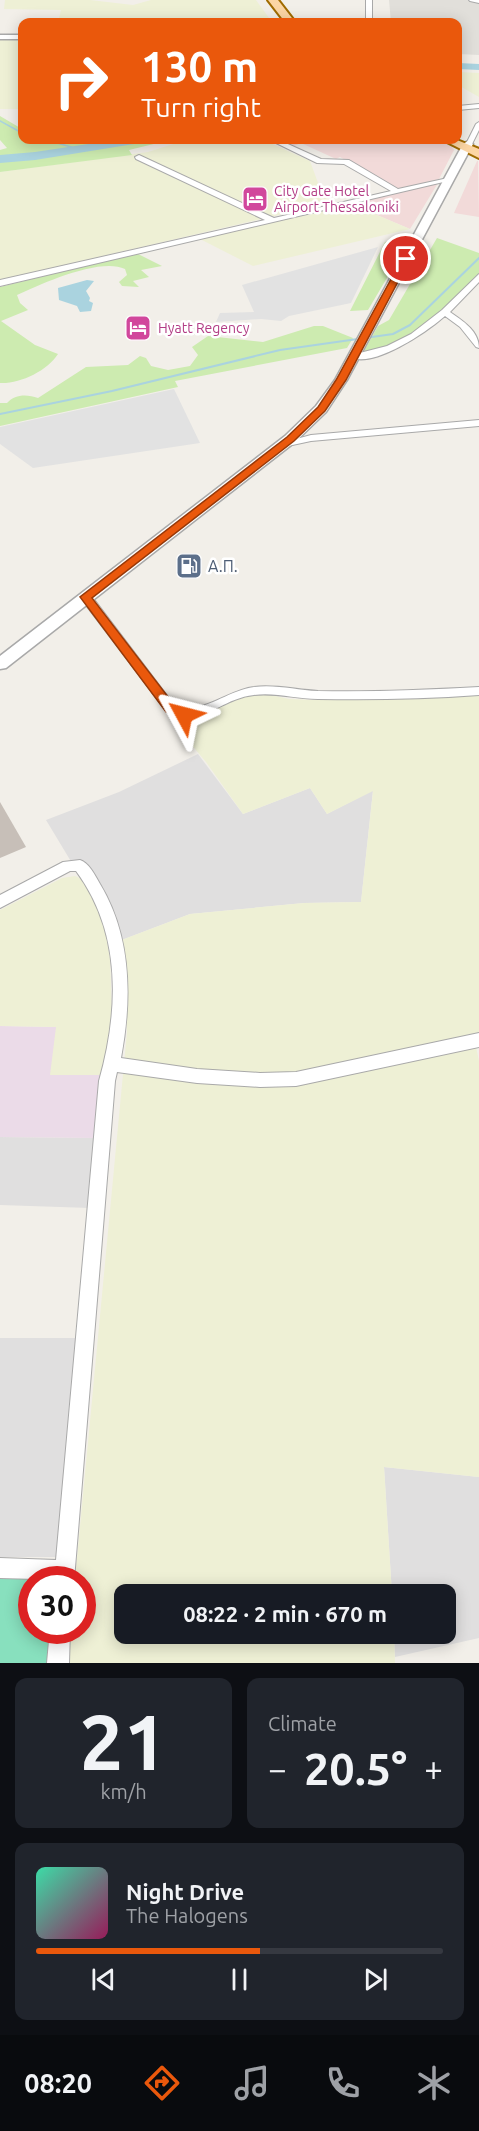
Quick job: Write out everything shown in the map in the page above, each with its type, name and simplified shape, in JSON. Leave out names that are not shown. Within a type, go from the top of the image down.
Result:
[{"type":"main road","points":[[263,0],[276,18]]},
{"type":"main road","points":[[273,0],[287,18]]},
{"type":"main road","points":[[467,145],[479,154]]},
{"type":"street","points":[[369,0],[369,18]]},
{"type":"street","points":[[472,0],[479,1]]},
{"type":"street","points":[[0,37],[18,37]]},
{"type":"street","points":[[462,107],[479,101]]},
{"type":"street","points":[[470,105],[479,106]]},
{"type":"street","points":[[0,664],[283,444],[321,409],[335,389],[467,145],[478,129]]},
{"type":"street","points":[[283,144],[320,161],[346,162],[398,192]]},
{"type":"street","points":[[139,157],[272,220]]},
{"type":"street","points":[[0,283],[448,180]]},
{"type":"street","points":[[358,347],[370,355],[396,346],[432,324],[479,277]]},
{"type":"street","points":[[445,312],[463,326],[479,345]]},
{"type":"street","points":[[283,444],[320,437],[479,423]]},
{"type":"street","points":[[303,427],[309,434],[320,437]]},
{"type":"street","points":[[86,597],[171,709],[180,714],[196,714],[246,691],[262,689],[312,695],[405,696],[479,690]]},
{"type":"street","points":[[0,902],[68,866],[80,865],[92,880],[114,930],[117,954],[117,1040],[107,1081],[65,1566]]},
{"type":"street","points":[[112,1064],[197,1076],[260,1080],[296,1079],[479,1040]]},
{"type":"street","points":[[0,1568],[18,1570]]},
{"type":"street","points":[[58,1663],[59,1644]]},
{"type":"shaded area","points":[[389,0],[479,0],[479,55],[462,54],[462,18],[391,18]]},
{"type":"shaded area","points":[[303,144],[449,144],[454,150],[439,179],[399,189],[340,157],[336,159]]},
{"type":"shaded area","points":[[477,161],[479,217],[454,213]]},
{"type":"shaded area","points":[[438,183],[410,229],[351,204]]},
{"type":"shaded area","points":[[378,247],[351,303],[289,316],[281,321],[261,319],[216,322],[220,313],[254,312],[242,285]]},
{"type":"shaded area","points":[[174,389],[200,443],[33,468],[0,444],[0,427]]},
{"type":"shaded area","points":[[198,754],[243,814],[310,788],[327,814],[373,790],[361,902],[304,903],[190,914],[119,941],[46,820],[119,792]]},
{"type":"shaded area","points":[[0,1026],[56,1027],[103,1075],[97,1138],[0,1137]]},
{"type":"shaded area","points":[[0,1137],[97,1138],[90,1208],[0,1205]]},
{"type":"shaded area","points":[[0,1338],[77,1338],[57,1557],[0,1557]]},
{"type":"shaded area","points":[[384,1467],[479,1477],[479,1638],[456,1643],[456,1584],[391,1584]]},
{"type":"shaded area","points":[[394,1644],[452,1644],[395,1657]]},
{"type":"green space","points":[[5,0],[90,0],[133,5],[151,0],[256,0],[269,18],[59,18],[61,10],[4,9]]},
{"type":"green space","points":[[0,38],[18,40],[18,109],[0,109]]},
{"type":"green space","points":[[462,72],[479,73],[479,97],[462,87]]},
{"type":"green space","points":[[0,116],[18,127],[18,144],[154,144],[129,150],[132,155],[0,172],[0,150],[7,148],[0,140]]},
{"type":"green space","points":[[173,144],[273,144],[310,161],[321,191],[334,202],[0,280],[0,172],[148,152]]},
{"type":"green space","points":[[351,204],[410,229],[253,266],[198,238]]},
{"type":"green space","points":[[398,238],[406,239],[407,244],[368,310],[350,311],[385,242]]},
{"type":"green space","points":[[437,238],[479,253],[479,273],[427,324],[411,336],[396,345],[380,350],[364,351],[378,326],[389,320]]},
{"type":"green space","points":[[136,253],[162,266],[141,270],[149,277],[133,281],[139,287],[122,286],[119,282],[127,275],[125,269],[101,266],[71,273],[17,295],[20,303],[28,310],[1,321],[35,345],[58,354],[47,366],[24,379],[0,383],[0,287]]},
{"type":"green space","points":[[314,326],[323,326],[353,338],[347,348],[175,381],[178,387],[0,426],[0,403],[7,403],[21,396],[38,398],[86,367],[128,365],[140,356],[146,358],[151,366],[168,370],[190,366],[198,355],[192,347],[208,336],[263,342]]},
{"type":"green space","points":[[262,693],[289,699],[408,699],[479,694],[479,1046],[476,1047],[479,1061],[479,1477],[384,1467],[391,1584],[114,1584],[114,1644],[394,1644],[395,1663],[68,1663],[70,1644],[96,1644],[96,1566],[76,1566],[127,1032],[119,941],[190,914],[304,903],[361,902],[373,791],[327,814],[310,788],[243,814],[206,762],[174,724],[242,697]]},
{"type":"green space","points":[[75,876],[82,879],[95,900],[105,928],[110,959],[113,1040],[103,1075],[50,1075],[56,1027],[0,1026],[0,910],[62,878]]},
{"type":"green space","points":[[0,1574],[18,1576],[18,1644],[53,1644],[51,1663],[0,1663]]},
{"type":"water","points":[[87,280],[94,281],[86,291],[90,298],[89,301],[93,303],[91,311],[80,312],[77,306],[59,300],[58,288]]},
{"type":"building","points":[[0,802],[26,847],[0,858]]},
{"type":"waterway","points":[[462,66],[479,67]]},
{"type":"waterway","points":[[0,121],[18,131]]},
{"type":"waterway","points":[[61,144],[78,149]]},
{"type":"waterway","points":[[0,159],[109,144]]},
{"type":"waterway","points":[[0,414],[112,391],[280,350],[393,334],[410,325],[479,258]]},
{"type":"place","name":"City Gate Hotel Airport Thessaloniki","points":[[255,199]]},
{"type":"place","name":"Hyatt Regency","points":[[138,328]]},
{"type":"place","name":"Α.Π.","points":[[189,566]]},
{"type":"route","points":[[184,715],[171,709],[86,597],[290,439],[321,409],[341,380],[406,259]]}]
